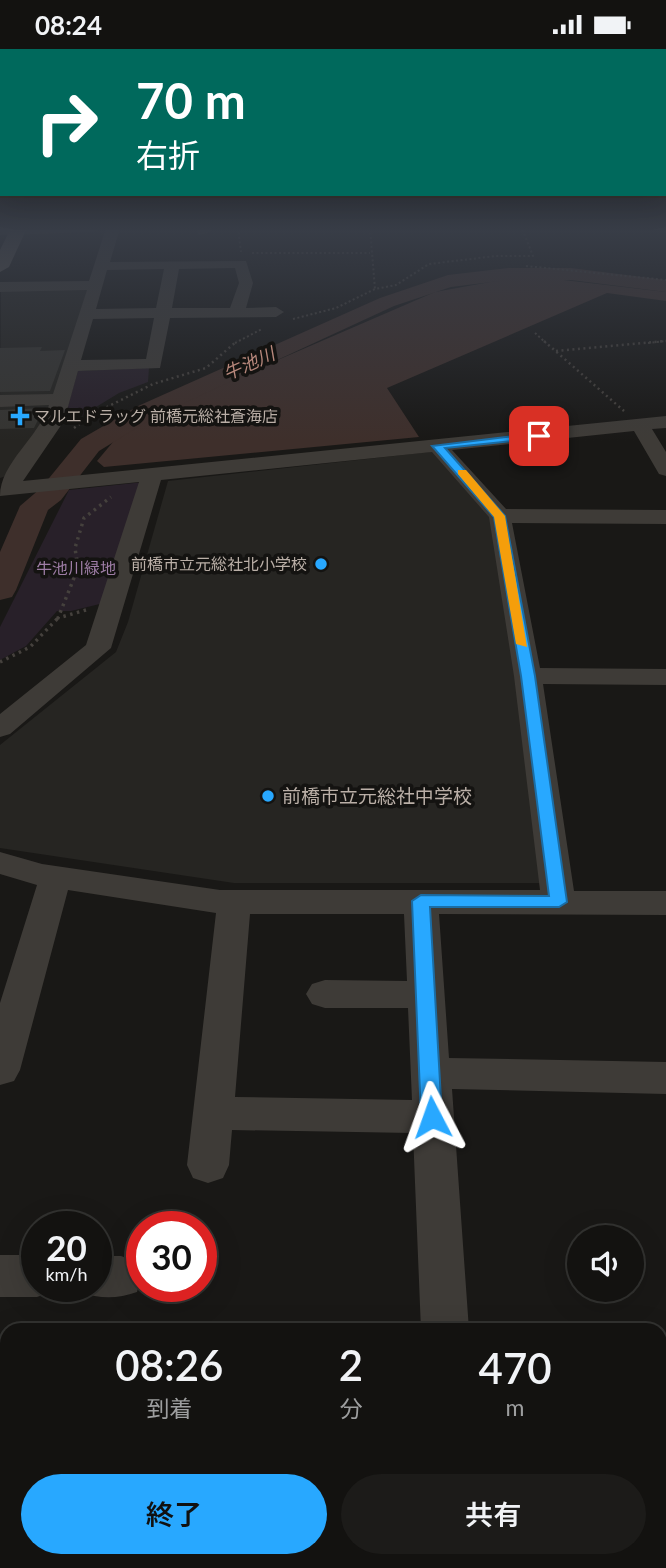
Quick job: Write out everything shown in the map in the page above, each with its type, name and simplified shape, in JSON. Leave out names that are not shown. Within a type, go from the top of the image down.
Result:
[{"type":"street","points":[[5,489],[51,426],[91,299]]},
{"type":"street","points":[[71,366],[154,364],[167,299]]},
{"type":"street","points":[[237,311],[241,299]]},
{"type":"street","points":[[87,314],[237,311],[278,320]]},
{"type":"street","points":[[0,401],[60,399]]},
{"type":"street","points":[[5,489],[73,482],[150,481],[666,422]]},
{"type":"street","points":[[640,425],[666,470]]},
{"type":"street","points":[[438,446],[500,516],[528,676],[559,902]]},
{"type":"street","points":[[0,729],[95,654],[150,481]]},
{"type":"street","points":[[500,516],[666,517]]},
{"type":"street","points":[[528,676],[666,677]]},
{"type":"street","points":[[0,863],[60,877],[234,902],[666,903]]},
{"type":"street","points":[[3,1050],[51,889],[60,877]]},
{"type":"street","points":[[421,901],[445,1323]]},
{"type":"street","points":[[208,1165],[234,902]]},
{"type":"street","points":[[325,994],[427,995]]},
{"type":"street","points":[[429,1073],[666,1078]]},
{"type":"street","points":[[213,1113],[432,1117]]},
{"type":"street","points":[[0,1276],[21,1276]]},
{"type":"path","points":[[72,429],[105,408],[153,384],[206,368],[242,337],[278,320],[357,299]]},
{"type":"path","points":[[535,333],[640,425]]},
{"type":"path","points":[[555,351],[666,341]]},
{"type":"path","points":[[0,662],[30,647],[58,618],[78,568],[75,548],[85,518],[103,501],[150,481]]},
{"type":"path","points":[[58,618],[112,605]]},
{"type":"shaded area","points":[[1,299],[85,299],[56,394],[0,397]]},
{"type":"shaded area","points":[[419,299],[593,299],[387,388],[419,437],[104,467],[97,461],[118,436],[157,412]]},
{"type":"shaded area","points":[[0,403],[50,404],[43,426],[6,476],[0,478]]},
{"type":"shaded area","name":"前橋市立元総社中学校","points":[[439,451],[489,510],[551,883],[234,883],[0,848],[0,745],[116,652],[128,622],[168,481]]},
{"type":"green space","points":[[149,368],[148,382],[119,393],[83,415],[65,415],[78,371]]},
{"type":"green space","name":"牛池川緑地","points":[[144,482],[108,602],[71,611],[57,611],[26,646],[0,660],[0,627],[69,490]]},
{"type":"building","points":[[42,347],[40,351],[65,350],[50,391],[0,392],[0,348]]},
{"type":"building","name":"マルエドラッグ 前橋元総社蒼海店","points":[[44,408],[34,428],[0,429],[0,410]]},
{"type":"waterway","name":"牛池川","points":[[0,590],[35,506],[51,494],[90,445],[147,411],[396,299]]},
{"type":"slow traffic","points":[[462,472],[500,516],[522,644]]},
{"type":"place","name":"マルエドラッグ 前橋元総社蒼海店","points":[[20,416]]},
{"type":"place","name":"前橋市立元総社北小学校","points":[[321,564]]},
{"type":"place","name":"前橋市立元総社中学校","points":[[268,796]]},
{"type":"route","points":[[432,1117],[421,901],[559,902],[528,676],[500,516],[438,446],[539,436]]}]
